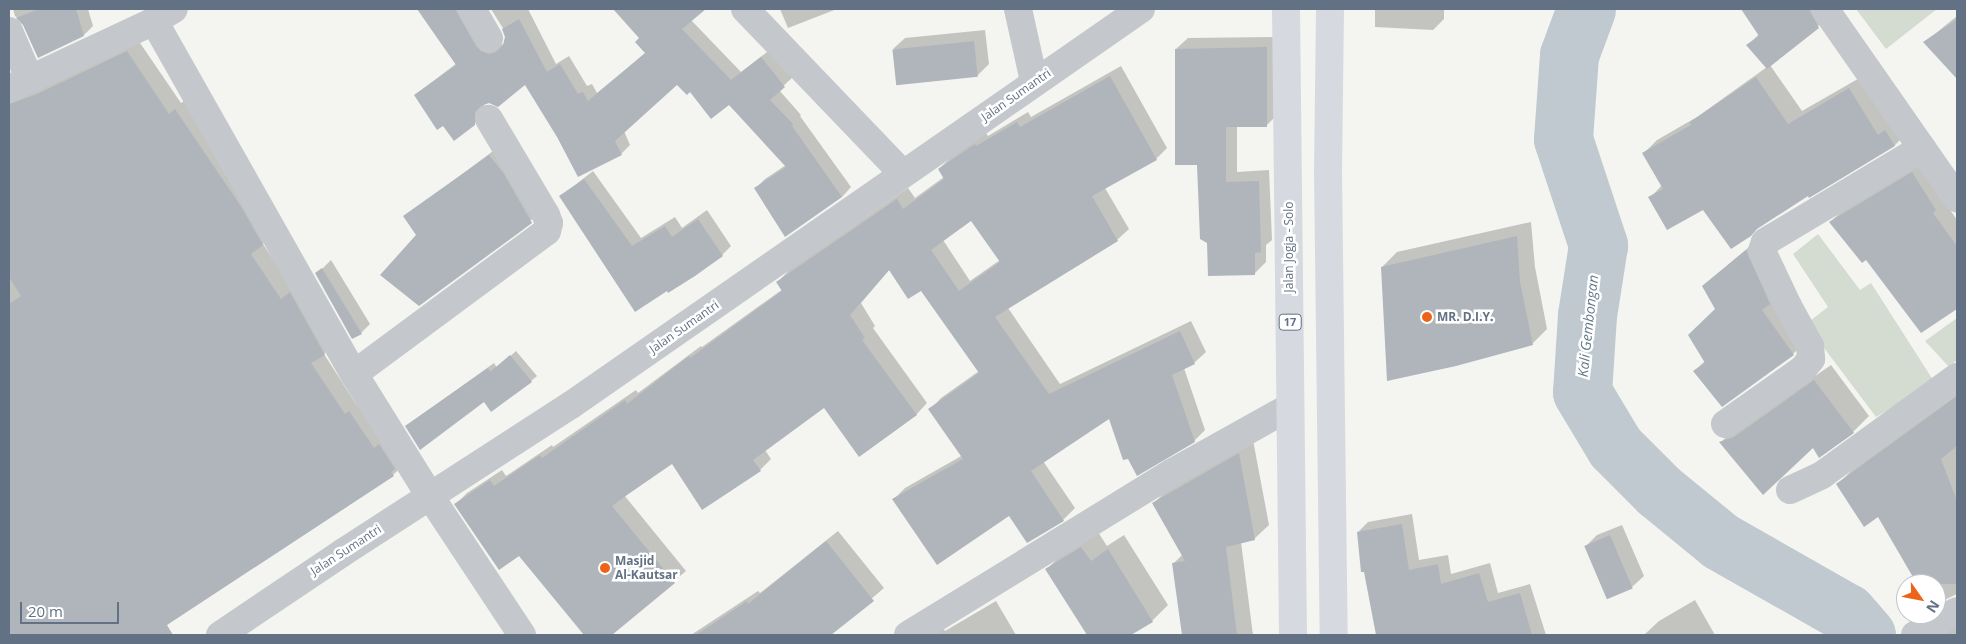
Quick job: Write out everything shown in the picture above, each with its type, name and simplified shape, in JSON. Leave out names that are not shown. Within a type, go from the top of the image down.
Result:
[{"type":"highway","name":"Jalan Jogja - Solo","points":[[1286,9],[1293,635]]},
{"type":"highway","points":[[1330,9],[1328,170],[1334,635]]},
{"type":"street","points":[[472,9],[490,38]]},
{"type":"street","points":[[745,9],[902,173]]},
{"type":"street","points":[[1018,9],[1034,82]]},
{"type":"street","name":"Jalan Sumantri","points":[[220,635],[571,405],[902,173],[1141,9]]},
{"type":"street","points":[[1825,9],[1957,198]]},
{"type":"street","points":[[9,31],[19,85],[164,15],[354,374],[430,496],[522,635]]},
{"type":"street","points":[[354,374],[547,231],[549,224],[546,215],[489,119]]},
{"type":"street","points":[[1725,424],[1803,369],[1812,359],[1810,346],[1788,306],[1762,250],[1765,242],[1922,148]]},
{"type":"street","points":[[1790,490],[1822,475],[1957,376]]},
{"type":"street","points":[[908,635],[1173,472],[1290,407]]},
{"type":"street","points":[[1915,635],[1957,611]]},
{"type":"shaded area","points":[[1856,9],[1937,9],[1886,49]]},
{"type":"shaded area","points":[[1818,234],[1860,290],[1871,283],[1935,383],[1876,417],[1806,324],[1828,307],[1793,254]]},
{"type":"shaded area","points":[[1957,318],[1957,360],[1949,367],[1925,341]]},
{"type":"building","points":[[39,9],[76,9],[84,36],[38,58],[23,25],[16,18]]},
{"type":"building","points":[[417,9],[455,9],[476,46],[481,51],[489,54],[496,52],[503,45],[505,37],[502,29],[519,19],[547,72],[560,64],[578,94],[583,92],[588,101],[645,53],[635,42],[639,38],[613,9],[706,9],[682,29],[731,80],[761,57],[785,87],[770,100],[793,124],[792,126],[842,197],[785,237],[754,188],[786,167],[729,105],[711,119],[690,92],[687,95],[677,85],[615,141],[622,155],[578,177],[557,137],[525,85],[498,107],[489,103],[481,106],[475,112],[475,125],[454,141],[443,126],[437,130],[414,95],[456,65]]},
{"type":"building","points":[[1741,9],[1809,9],[1819,28],[1767,69],[1746,45],[1759,36]]},
{"type":"building","points":[[1957,19],[1957,79],[1923,42]]},
{"type":"building","points":[[974,41],[978,77],[896,85],[892,50]]},
{"type":"building","points":[[1267,47],[1267,127],[1226,127],[1226,182],[1259,181],[1261,252],[1255,253],[1255,275],[1208,276],[1207,243],[1200,239],[1197,165],[1175,165],[1175,49]]},
{"type":"building","points":[[127,51],[169,114],[175,109],[242,208],[263,245],[251,254],[281,299],[290,292],[325,355],[311,363],[345,414],[349,411],[374,448],[379,444],[395,469],[391,472],[394,476],[167,625],[173,635],[9,635],[9,304],[21,296],[9,277],[9,104],[37,94]]},
{"type":"building","points":[[1110,76],[1157,160],[1092,196],[1118,241],[995,317],[1049,394],[1180,331],[1195,364],[1172,375],[1195,442],[1137,476],[1128,459],[1123,460],[1109,419],[1031,471],[1064,521],[1027,543],[1009,516],[937,565],[892,499],[963,459],[928,409],[979,373],[921,291],[908,299],[889,270],[850,315],[865,338],[862,340],[917,415],[859,457],[824,408],[753,460],[761,471],[702,510],[672,464],[627,495],[612,506],[675,583],[612,635],[584,635],[519,556],[499,570],[454,504],[490,480],[494,486],[540,455],[542,458],[625,400],[627,404],[689,356],[690,358],[782,291],[776,282],[897,199],[903,209],[944,179],[938,169],[975,144],[976,146],[1017,122],[1020,127]],"holes":[[[971,221],[1000,262],[959,291],[931,250]]]},
{"type":"building","points":[[1756,77],[1788,124],[1849,88],[1878,135],[1885,130],[1895,146],[1809,198],[1808,196],[1757,229],[1751,236],[1731,249],[1703,210],[1667,230],[1648,197],[1663,189],[1642,153],[1691,125],[1690,122]]},
{"type":"building","points":[[489,155],[504,174],[532,223],[419,306],[380,275],[416,235],[403,216]]},
{"type":"building","points":[[1912,172],[1936,210],[1933,213],[1957,246],[1957,309],[1921,333],[1866,260],[1862,263],[1829,222]]},
{"type":"building","points":[[584,179],[632,246],[665,226],[672,237],[698,219],[723,256],[695,276],[668,293],[667,291],[635,312],[559,196]]},
{"type":"building","points":[[1517,236],[1520,282],[1533,345],[1456,366],[1387,381],[1381,267]]},
{"type":"building","points":[[1746,250],[1770,304],[1762,310],[1794,355],[1722,407],[1693,371],[1705,363],[1688,335],[1715,309],[1702,286]]},
{"type":"building","points":[[322,268],[362,334],[352,339],[315,273]]},
{"type":"building","points":[[510,355],[532,382],[491,412],[484,402],[420,450],[405,426],[488,368],[490,372]]},
{"type":"building","points":[[1814,380],[1854,433],[1819,458],[1813,448],[1763,495],[1719,442],[1734,437]]},
{"type":"building","points":[[1957,396],[1957,446],[1941,459],[1957,501],[1957,584],[1946,584],[1946,574],[1911,574],[1878,517],[1864,527],[1836,484]]},
{"type":"building","points":[[1239,453],[1255,540],[1226,547],[1237,635],[1182,635],[1172,563],[1185,561],[1152,503]]},
{"type":"building","points":[[1402,524],[1409,570],[1438,564],[1441,584],[1479,573],[1488,602],[1520,593],[1532,635],[1376,635],[1364,572],[1361,572],[1357,532]]},
{"type":"building","points":[[1610,535],[1633,588],[1607,599],[1584,546]]},
{"type":"building","points":[[826,541],[874,601],[831,635],[696,635],[747,601],[748,604]]},
{"type":"building","points":[[1081,547],[1091,561],[1108,549],[1153,622],[1131,635],[1087,635],[1045,569]]},
{"type":"waterway","name":"Kali Gembongan","points":[[1586,9],[1569,55],[1563,139],[1598,245],[1587,315],[1582,392],[1615,447],[1659,491],[1720,541],[1847,613],[1866,635]]},
{"type":"place","name":"MR. D.I.Y.","points":[[1427,317]]},
{"type":"place","name":"Masjid Al-Kautsar","points":[[605,568]]}]
